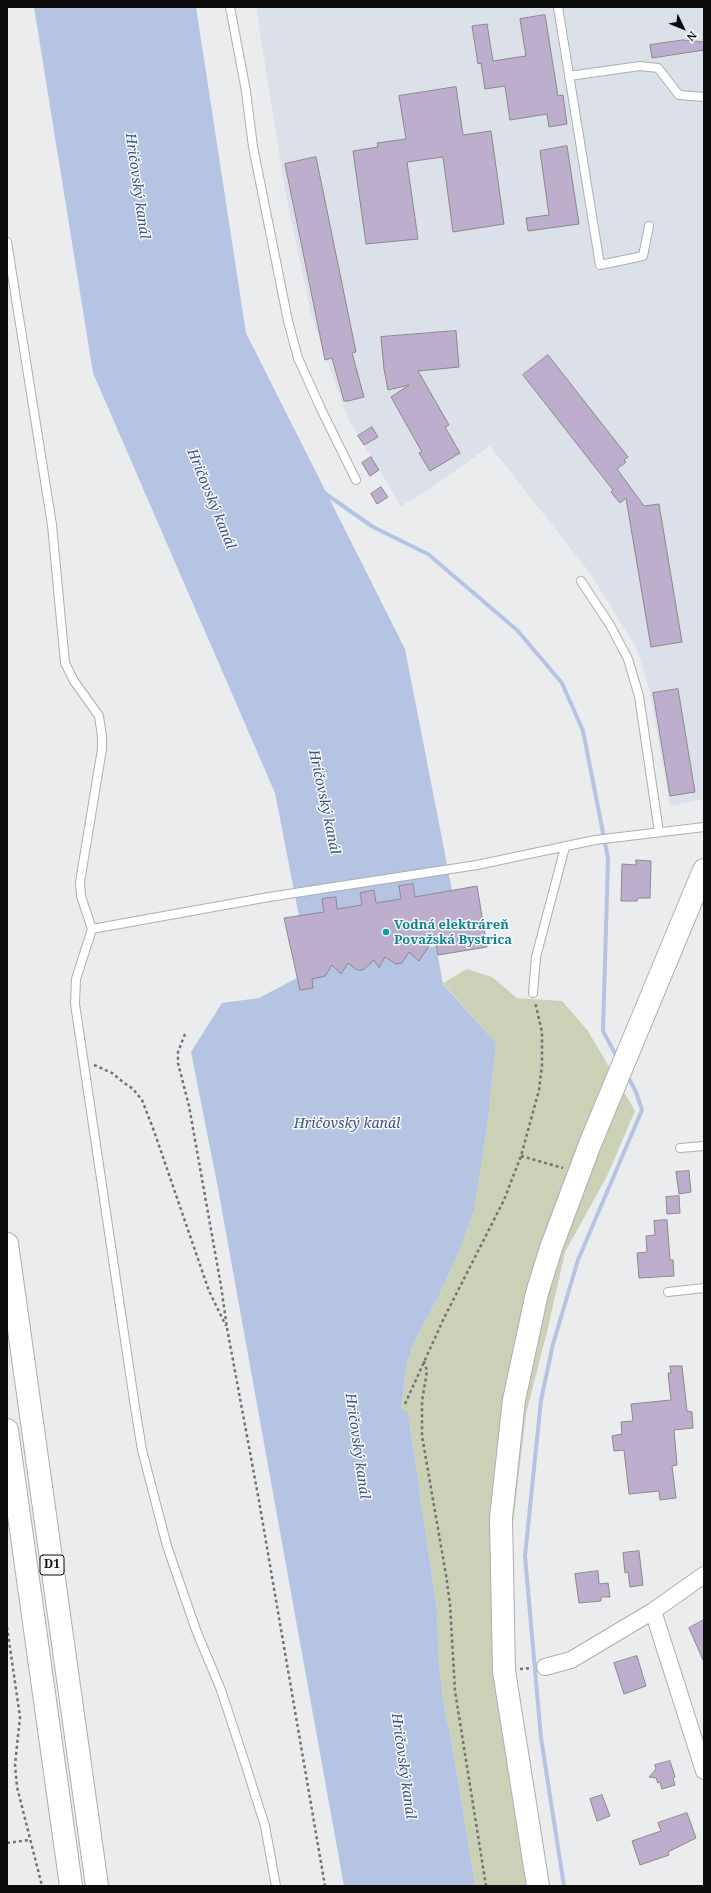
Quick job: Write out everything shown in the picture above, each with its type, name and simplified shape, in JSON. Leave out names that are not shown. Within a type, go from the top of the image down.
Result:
[{"type":"main road","points":[[538,1886],[504,1671],[501,1518],[514,1400],[537,1293],[579,1172],[704,870]]},
{"type":"main road","name":"D1","points":[[7,1244],[97,1886]]},
{"type":"main road","name":"D1","points":[[7,1430],[71,1886]]},
{"type":"street","points":[[545,1668],[571,1660],[653,1611],[704,1576]]},
{"type":"street","points":[[653,1611],[704,1770]]},
{"type":"lane","points":[[230,7],[246,91],[253,147],[288,321],[298,358],[356,480]]},
{"type":"lane","points":[[558,7],[600,265],[643,256],[649,226]]},
{"type":"lane","points":[[570,76],[640,66],[658,68],[679,95],[704,97]]},
{"type":"lane","points":[[7,242],[52,525],[65,663],[74,680],[94,707],[101,726],[102,749],[80,882],[81,896],[92,929],[83,953],[76,979],[75,1004],[144,1457],[165,1538],[183,1596],[221,1690],[265,1826],[276,1886]]},
{"type":"lane","points":[[581,581],[610,625],[628,659],[639,696],[659,832]]},
{"type":"lane","points":[[92,929],[269,897],[477,865],[595,840],[704,827]]},
{"type":"lane","points":[[533,993],[536,957],[566,847]]},
{"type":"lane","points":[[680,1148],[704,1146]]},
{"type":"lane","points":[[668,1292],[704,1288]]},
{"type":"path","points":[[405,1404],[444,1318],[504,1200],[521,1156],[538,1097],[542,1066],[542,1032],[533,993]]},
{"type":"path","points":[[185,1034],[178,1052],[178,1063],[189,1106],[325,1886]]},
{"type":"path","points":[[83,1061],[112,1073],[134,1089],[142,1100],[209,1291],[227,1328]]},
{"type":"path","points":[[521,1156],[579,1172]]},
{"type":"path","points":[[424,1361],[427,1371],[422,1401],[422,1436],[446,1575],[450,1604],[455,1691],[486,1886]]},
{"type":"path","points":[[7,1627],[20,1717],[15,1765],[17,1787],[29,1840],[42,1886]]},
{"type":"path","points":[[7,1843],[29,1840]]},
{"type":"shaded area","points":[[256,7],[704,7],[704,799],[670,806],[649,688],[637,649],[590,573],[490,446],[428,490],[401,506],[348,419],[312,318],[285,191]]},
{"type":"green space","points":[[467,969],[492,977],[517,998],[562,1001],[588,1031],[635,1111],[607,1176],[565,1252],[548,1328],[526,1414],[511,1540],[513,1654],[550,1886],[475,1886],[458,1778],[443,1698],[439,1666],[437,1610],[408,1412],[401,1410],[407,1363],[414,1342],[438,1298],[461,1247],[474,1210],[487,1128],[496,1043],[443,983]]},
{"type":"water","name":"Hričovský kanál","points":[[34,7],[196,7],[246,333],[405,649],[452,890],[415,897],[413,884],[404,885],[401,899],[376,903],[374,890],[360,893],[362,905],[337,909],[336,897],[322,899],[324,912],[299,916],[275,793],[93,373]]},
{"type":"water","name":"Hričovský kanál","points":[[436,946],[443,984],[496,1043],[487,1128],[474,1210],[461,1247],[438,1298],[414,1342],[407,1363],[401,1409],[408,1412],[437,1610],[439,1666],[443,1698],[458,1778],[475,1886],[344,1886],[217,1183],[191,1052],[222,1003],[259,998],[297,978],[300,990],[312,988],[311,972],[325,965],[337,963],[342,973],[341,962],[354,960],[356,969],[363,970],[376,956],[380,967],[380,956],[392,954],[402,963],[404,961],[402,952],[415,950],[416,959],[419,960],[419,949]]},
{"type":"building","points":[[545,15],[558,96],[563,95],[567,124],[549,127],[547,114],[510,120],[505,86],[485,89],[481,63],[478,64],[472,26],[487,24],[493,61],[526,56],[520,19]]},
{"type":"building","points":[[683,40],[704,42],[704,50],[652,58],[650,45]]},
{"type":"building","points":[[456,87],[463,135],[491,131],[504,224],[453,232],[443,157],[407,162],[418,239],[366,244],[353,151],[378,147],[377,143],[406,139],[399,96]]},
{"type":"building","points":[[567,146],[579,224],[528,231],[526,218],[549,215],[540,151]]},
{"type":"building","points":[[316,157],[356,352],[352,353],[364,397],[348,401],[344,401],[332,358],[325,360],[285,164]]},
{"type":"building","points":[[456,331],[459,367],[418,371],[449,425],[445,427],[460,453],[430,471],[419,453],[422,452],[391,397],[409,385],[388,390],[384,369],[381,337]]},
{"type":"building","points":[[548,355],[628,457],[624,460],[626,462],[617,469],[644,506],[659,504],[682,642],[651,647],[626,498],[620,503],[611,492],[613,490],[523,375]]},
{"type":"building","points":[[372,427],[378,437],[364,445],[358,436]]},
{"type":"building","points":[[371,457],[379,470],[370,476],[362,463]]},
{"type":"building","points":[[381,487],[388,497],[377,504],[371,494]]},
{"type":"building","points":[[678,689],[695,792],[670,796],[653,693]]},
{"type":"building","points":[[636,860],[651,861],[650,898],[638,898],[637,901],[621,901],[622,864],[636,865]]},
{"type":"building","name":"Vodná elektráreň Považská Bystrica","points":[[413,884],[415,897],[477,886],[487,947],[438,955],[435,937],[419,961],[409,952],[402,963],[396,964],[385,957],[379,968],[374,960],[363,970],[357,970],[348,963],[341,974],[332,965],[325,976],[312,979],[313,988],[300,990],[284,918],[324,912],[322,899],[326,898],[336,897],[337,909],[362,905],[360,893],[374,890],[376,903],[401,899],[399,886]]},
{"type":"building","points":[[689,1171],[691,1192],[679,1194],[676,1172]]},
{"type":"building","points":[[679,1196],[680,1213],[667,1214],[666,1197]]},
{"type":"building","points":[[667,1220],[670,1260],[673,1260],[674,1276],[639,1278],[637,1253],[647,1252],[646,1236],[655,1235],[654,1221]]},
{"type":"building","points":[[670,1366],[682,1366],[687,1411],[692,1412],[693,1428],[674,1430],[677,1465],[672,1466],[676,1498],[660,1500],[659,1491],[629,1494],[624,1450],[614,1451],[612,1436],[622,1434],[621,1422],[633,1421],[631,1404],[671,1400],[668,1373],[671,1373]]},
{"type":"building","points":[[639,1551],[643,1585],[630,1587],[628,1572],[625,1573],[623,1553]]},
{"type":"building","points":[[598,1571],[599,1584],[608,1583],[610,1597],[601,1597],[601,1601],[579,1603],[575,1574]]},
{"type":"building","points":[[704,1620],[704,1662],[689,1628]]},
{"type":"building","points":[[637,1656],[646,1686],[624,1694],[614,1663]]},
{"type":"building","points":[[670,1761],[675,1777],[673,1778],[675,1785],[662,1789],[660,1782],[658,1783],[656,1778],[649,1777],[656,1769],[655,1765]]},
{"type":"building","points":[[602,1795],[610,1816],[597,1821],[590,1799]]},
{"type":"building","points":[[687,1813],[696,1838],[668,1852],[669,1855],[640,1865],[632,1841],[661,1831],[658,1823]]},
{"type":"waterway","points":[[323,492],[373,527],[428,554],[517,630],[562,683],[583,731],[608,858],[603,1031],[618,1059]]},
{"type":"waterway","points":[[564,1886],[541,1738],[525,1556],[541,1400],[553,1344],[578,1260],[642,1110],[636,1092],[627,1075]]},
{"type":"place","name":"Vodná elektráreň Považská Bystrica","points":[[386,932]]}]
